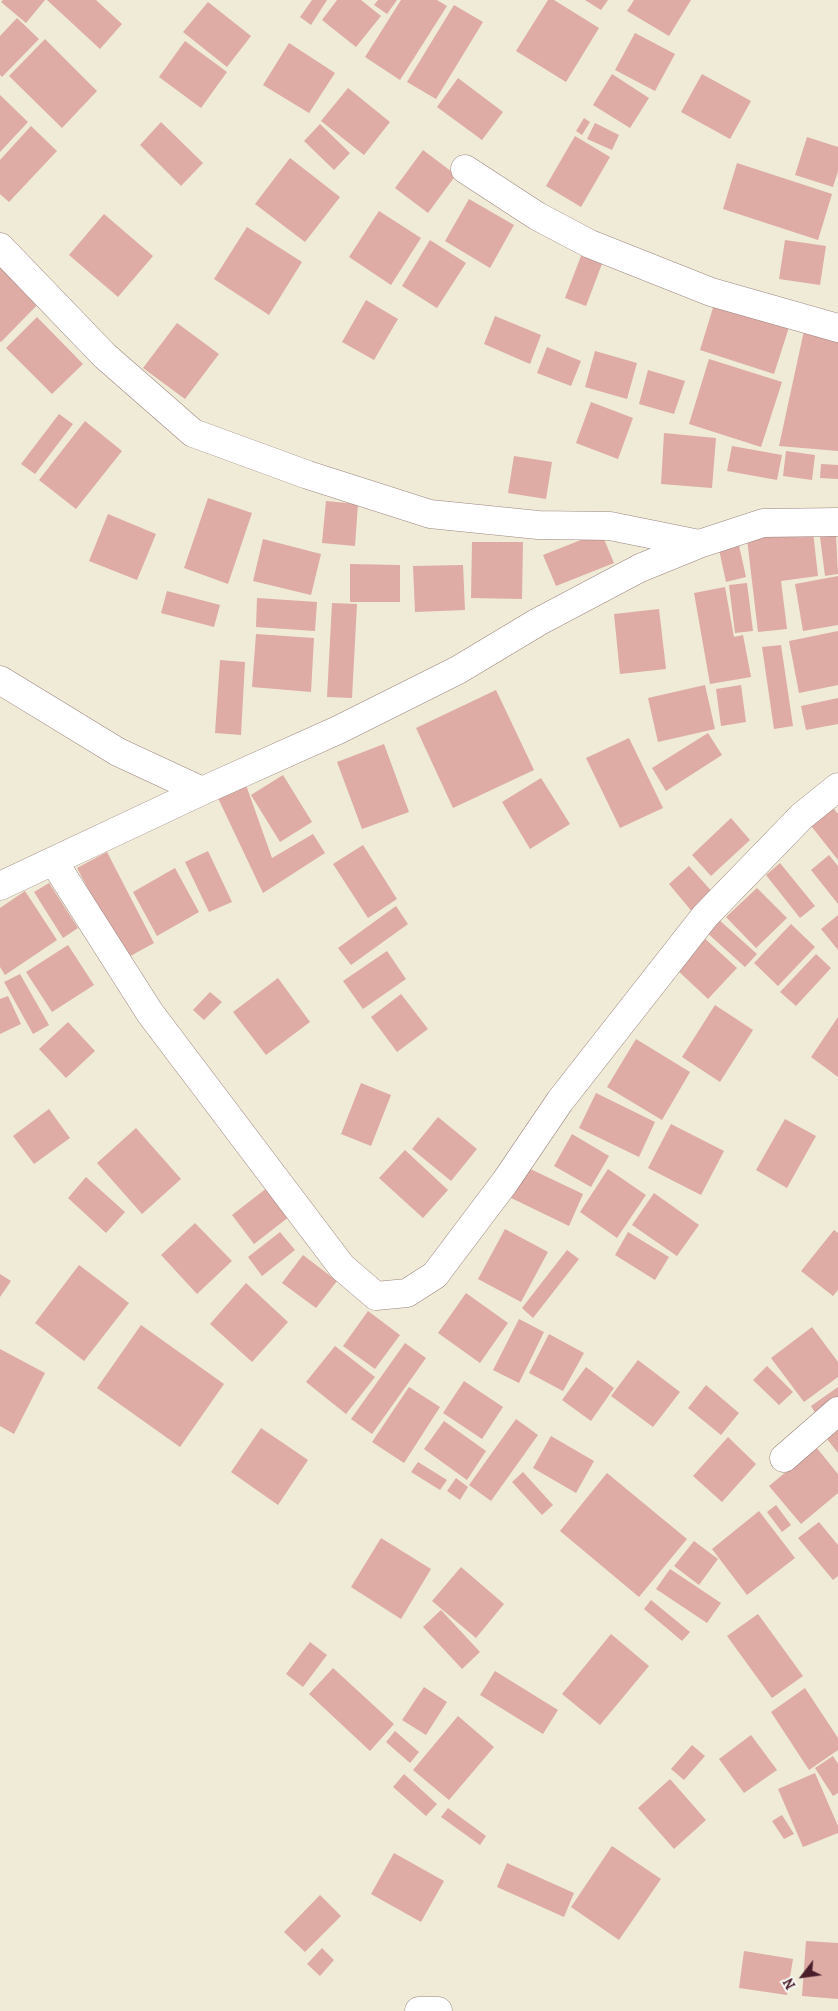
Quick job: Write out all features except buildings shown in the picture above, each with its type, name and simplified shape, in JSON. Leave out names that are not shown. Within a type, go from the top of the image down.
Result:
[{"type":"street","points":[[465,169],[537,216],[590,244],[711,292],[838,328]]},
{"type":"street","points":[[0,246],[105,356],[193,433],[308,475],[430,514],[538,525],[610,526],[699,544]]},
{"type":"street","points":[[0,886],[202,791],[338,730],[458,670],[538,622],[640,568],[699,544],[763,523],[838,522]]},
{"type":"street","points":[[0,680],[118,752],[202,791]]},
{"type":"street","points":[[54,862],[150,1013],[342,1267],[376,1296],[407,1293],[435,1276],[505,1182],[560,1101],[705,916],[802,816],[838,787]]},
{"type":"street","points":[[784,1458],[838,1411]]},
{"type":"street","points":[[419,2011],[438,2011]]}]
